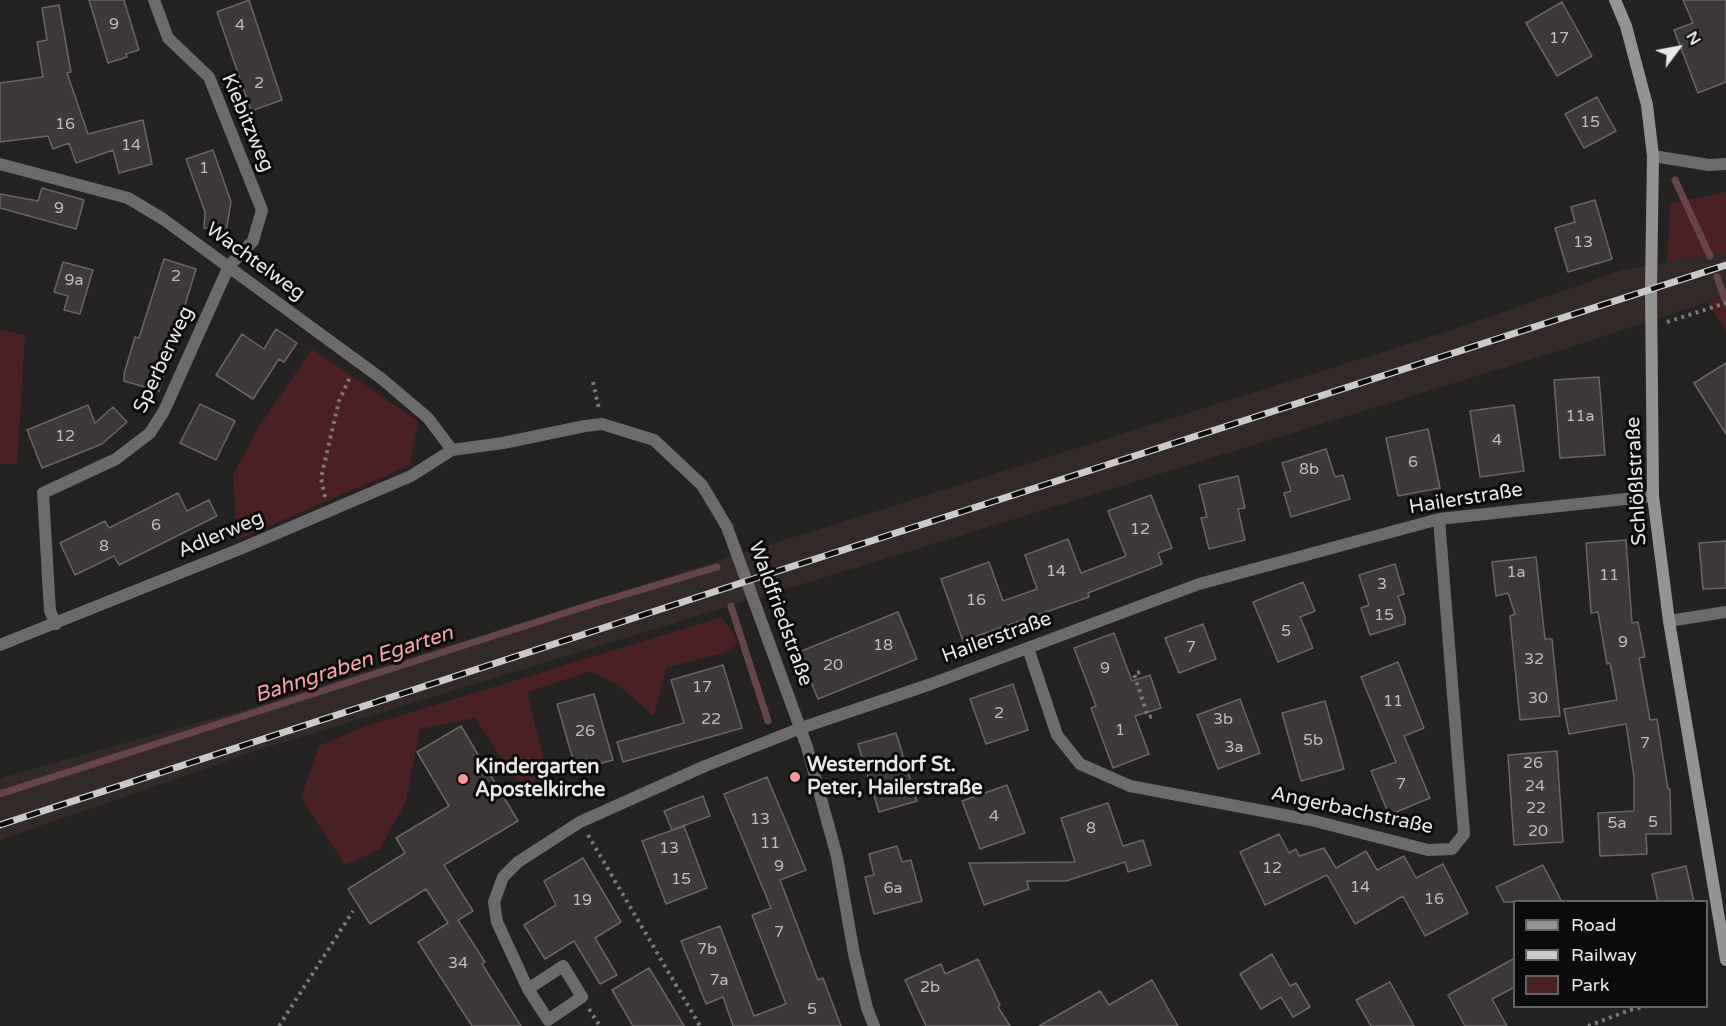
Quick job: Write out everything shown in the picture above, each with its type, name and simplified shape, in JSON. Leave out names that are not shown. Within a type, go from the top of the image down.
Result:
[{"type":"street","name":"Kiebitzweg","points":[[154,0],[168,38],[209,77],[262,210],[253,242],[229,266]]},
{"type":"street","name":"Schlößlstraße","points":[[1615,0],[1626,26],[1647,105],[1653,156],[1653,496],[1669,621],[1726,960]]},
{"type":"street","points":[[1653,156],[1709,165],[1726,164]]},
{"type":"street","name":"Wachtelweg","points":[[0,164],[128,198],[163,219],[357,360],[428,418],[452,450]]},
{"type":"street","name":"Sperberweg","points":[[56,624],[50,611],[43,493],[117,459],[150,433],[164,411],[229,266]]},
{"type":"street","name":"Waldfriedstraße","points":[[452,450],[503,443],[602,424],[654,440],[702,485],[727,527],[801,728],[837,857],[854,954],[867,1008],[874,1026]]},
{"type":"street","name":"Adlerweg","points":[[0,645],[56,624],[411,476],[452,450]]},
{"type":"street","name":"Hailerstraße","points":[[528,989],[563,966],[582,997],[548,1020],[528,989],[497,922],[494,902],[503,877],[518,862],[580,822],[705,766],[801,728],[931,684],[1199,584],[1439,519],[1653,496]]},
{"type":"street","name":"Angerbachstraße","points":[[1028,648],[1057,735],[1080,764],[1130,786],[1311,820],[1428,850],[1452,849],[1464,834],[1439,519]]},
{"type":"street","points":[[1669,621],[1726,612]]},
{"type":"path","points":[[1652,326],[1726,303]]},
{"type":"path","points":[[329,511],[321,478],[339,401],[357,360]]},
{"type":"path","points":[[593,382],[602,424]]},
{"type":"path","points":[[1140,672],[1134,674],[1148,717],[1155,716]]},
{"type":"path","points":[[580,822],[700,1026]]},
{"type":"path","points":[[279,1026],[353,911]]},
{"type":"path","points":[[1588,1026],[1638,1008]]},
{"type":"shaded area","points":[[1726,252],[1726,296],[1574,346],[262,749],[0,840],[0,778],[247,709],[1446,332],[1622,270]]},
{"type":"green space","points":[[1726,192],[1726,252],[1667,262],[1670,203]]},
{"type":"green space","points":[[1726,296],[1726,331],[1707,302]]},
{"type":"green space","points":[[0,330],[25,335],[17,464],[0,464]]},
{"type":"green space","points":[[312,349],[418,421],[410,465],[237,540],[233,475],[258,428]]},
{"type":"green space","points":[[722,617],[738,642],[727,652],[666,668],[654,716],[618,685],[590,671],[527,692],[548,776],[532,792],[515,778],[475,718],[420,729],[406,801],[380,849],[345,865],[301,798],[319,746],[360,728]]},
{"type":"building","points":[[89,0],[124,0],[139,50],[126,54],[127,57],[108,63]]},
{"type":"building","points":[[249,0],[282,100],[251,111],[217,12]]},
{"type":"building","points":[[1683,0],[1726,0],[1726,82],[1698,93],[1674,30],[1693,23]]},
{"type":"building","points":[[1562,2],[1592,56],[1557,76],[1526,23]]},
{"type":"building","points":[[59,5],[71,72],[67,73],[88,134],[143,120],[152,164],[119,173],[113,150],[76,163],[69,143],[53,149],[48,136],[0,142],[0,83],[43,77],[37,42],[47,40],[42,8]]},
{"type":"building","points":[[1597,97],[1616,131],[1584,148],[1565,114]]},
{"type":"building","points":[[213,150],[231,202],[226,232],[204,228],[205,212],[186,159]]},
{"type":"building","points":[[42,188],[84,200],[76,229],[0,208],[0,194],[38,201]]},
{"type":"building","points":[[1595,200],[1612,259],[1568,272],[1555,228],[1575,222],[1571,207]]},
{"type":"building","points":[[164,259],[196,269],[159,391],[124,381],[124,374],[135,337],[139,338]]},
{"type":"building","points":[[63,262],[93,270],[80,314],[64,310],[68,296],[54,292]]},
{"type":"building","points":[[276,329],[297,343],[284,362],[279,359],[253,399],[216,375],[242,334],[264,349]]},
{"type":"building","points":[[1726,363],[1726,434],[1694,383]]},
{"type":"building","points":[[1599,377],[1605,455],[1560,458],[1554,380]]},
{"type":"building","points":[[200,404],[235,421],[216,460],[180,443]]},
{"type":"building","points":[[88,405],[95,423],[113,407],[127,422],[102,444],[42,468],[27,430]]},
{"type":"building","points":[[1514,405],[1524,471],[1480,477],[1470,411]]},
{"type":"building","points":[[1428,429],[1440,488],[1398,496],[1386,438]]},
{"type":"building","points":[[1326,449],[1335,477],[1343,475],[1350,499],[1291,517],[1284,493],[1291,491],[1282,463]]},
{"type":"building","points":[[1238,476],[1245,508],[1238,509],[1245,540],[1209,549],[1201,518],[1207,517],[1199,485]]},
{"type":"building","points":[[178,493],[187,511],[209,500],[217,516],[119,565],[114,556],[75,575],[60,543],[105,521],[109,528]]},
{"type":"building","points":[[1151,495],[1172,548],[1158,553],[1162,564],[1088,593],[1089,597],[963,641],[941,579],[989,562],[1003,601],[1037,589],[1025,555],[1068,539],[1081,573],[1126,556],[1108,511]]},
{"type":"building","points":[[1626,540],[1632,623],[1638,622],[1645,657],[1639,658],[1650,720],[1657,719],[1668,789],[1670,789],[1671,834],[1646,834],[1647,854],[1600,856],[1598,813],[1634,811],[1634,777],[1626,724],[1569,734],[1564,709],[1617,700],[1610,663],[1607,664],[1598,612],[1591,613],[1586,543]]},
{"type":"building","points":[[1726,541],[1726,588],[1703,589],[1699,543]]},
{"type":"building","points":[[1536,557],[1545,639],[1552,639],[1560,716],[1520,720],[1510,616],[1515,614],[1508,593],[1496,596],[1492,562]]},
{"type":"building","points":[[1395,564],[1404,594],[1398,596],[1405,624],[1370,635],[1361,608],[1369,605],[1359,575]]},
{"type":"building","points":[[1303,582],[1315,611],[1300,617],[1313,648],[1278,662],[1253,602]]},
{"type":"building","points":[[898,612],[917,659],[818,699],[799,652]]},
{"type":"building","points":[[1203,624],[1216,659],[1179,673],[1165,638]]},
{"type":"building","points":[[1114,633],[1132,681],[1150,675],[1161,708],[1135,716],[1149,754],[1113,768],[1091,708],[1096,706],[1074,648]]},
{"type":"building","points":[[1398,662],[1424,728],[1404,736],[1430,798],[1389,815],[1371,771],[1396,762],[1361,677]]},
{"type":"building","points":[[723,665],[742,728],[623,762],[617,742],[684,723],[671,680]]},
{"type":"building","points":[[1013,684],[1028,730],[986,744],[970,699]]},
{"type":"building","points":[[594,694],[613,760],[576,770],[557,704]]},
{"type":"building","points":[[1240,699],[1260,753],[1218,769],[1197,715]]},
{"type":"building","points":[[1325,701],[1344,769],[1301,781],[1282,713]]},
{"type":"building","points":[[461,726],[518,821],[444,865],[473,911],[458,920],[485,962],[482,964],[521,1026],[472,1026],[418,942],[448,923],[426,889],[370,924],[348,889],[405,853],[396,838],[449,806],[417,752]]},
{"type":"building","points":[[896,733],[917,801],[879,812],[858,744]]},
{"type":"building","points":[[1557,751],[1563,842],[1514,845],[1508,755]]},
{"type":"building","points":[[767,777],[806,870],[780,880],[818,980],[823,978],[841,1026],[733,1026],[723,997],[706,1004],[681,941],[720,926],[754,1016],[786,1004],[752,915],[771,908],[724,794]]},
{"type":"building","points":[[1007,785],[1025,833],[980,849],[962,801]]},
{"type":"building","points":[[703,796],[710,816],[672,830],[664,811]]},
{"type":"building","points":[[1108,803],[1123,846],[1143,840],[1151,865],[1128,872],[1125,862],[1066,881],[1027,881],[1029,889],[984,905],[969,863],[1075,862],[1061,818]]},
{"type":"building","points":[[684,826],[707,888],[666,904],[642,841]]},
{"type":"building","points":[[1279,834],[1289,853],[1296,849],[1299,856],[1324,848],[1336,868],[1366,851],[1377,870],[1404,856],[1416,878],[1443,864],[1468,913],[1425,936],[1403,896],[1355,924],[1327,875],[1265,905],[1240,852]]},
{"type":"building","points":[[897,846],[902,862],[911,860],[922,901],[874,914],[865,877],[874,875],[869,854]]},
{"type":"building","points":[[583,858],[621,922],[595,938],[617,975],[600,984],[574,941],[545,959],[524,925],[556,905],[544,881]]},
{"type":"building","points":[[1543,865],[1561,900],[1504,902],[1496,887]]},
{"type":"building","points":[[1686,866],[1694,900],[1658,900],[1652,874]]},
{"type":"building","points":[[1272,954],[1290,986],[1296,983],[1310,1007],[1293,1017],[1281,997],[1261,1009],[1240,974]]},
{"type":"building","points":[[978,959],[1000,1005],[998,1007],[1010,1026],[926,1026],[905,980],[941,964],[945,974]]},
{"type":"building","points":[[1513,959],[1513,988],[1492,999],[1507,1026],[1465,1026],[1448,995]]},
{"type":"building","points":[[649,968],[684,1026],[633,1026],[612,990]]},
{"type":"building","points":[[1152,980],[1178,1026],[1039,1026],[1100,991],[1109,1005]]},
{"type":"building","points":[[1390,982],[1414,1026],[1371,1026],[1356,1000]]},
{"type":"waterway","points":[[1675,180],[1710,256]]},
{"type":"waterway","points":[[1717,277],[1726,302]]},
{"type":"waterway","name":"Bahngraben Egarten","points":[[0,794],[593,604],[717,567]]},
{"type":"waterway","points":[[731,606],[768,721]]},
{"type":"railway","points":[[0,825],[1726,265]]},
{"type":"place","name":"Westerndorf St. Peter, Hailerstraße","points":[[795,777]]},
{"type":"place","name":"Kindergarten Apostelkirche","points":[[463,779]]}]
